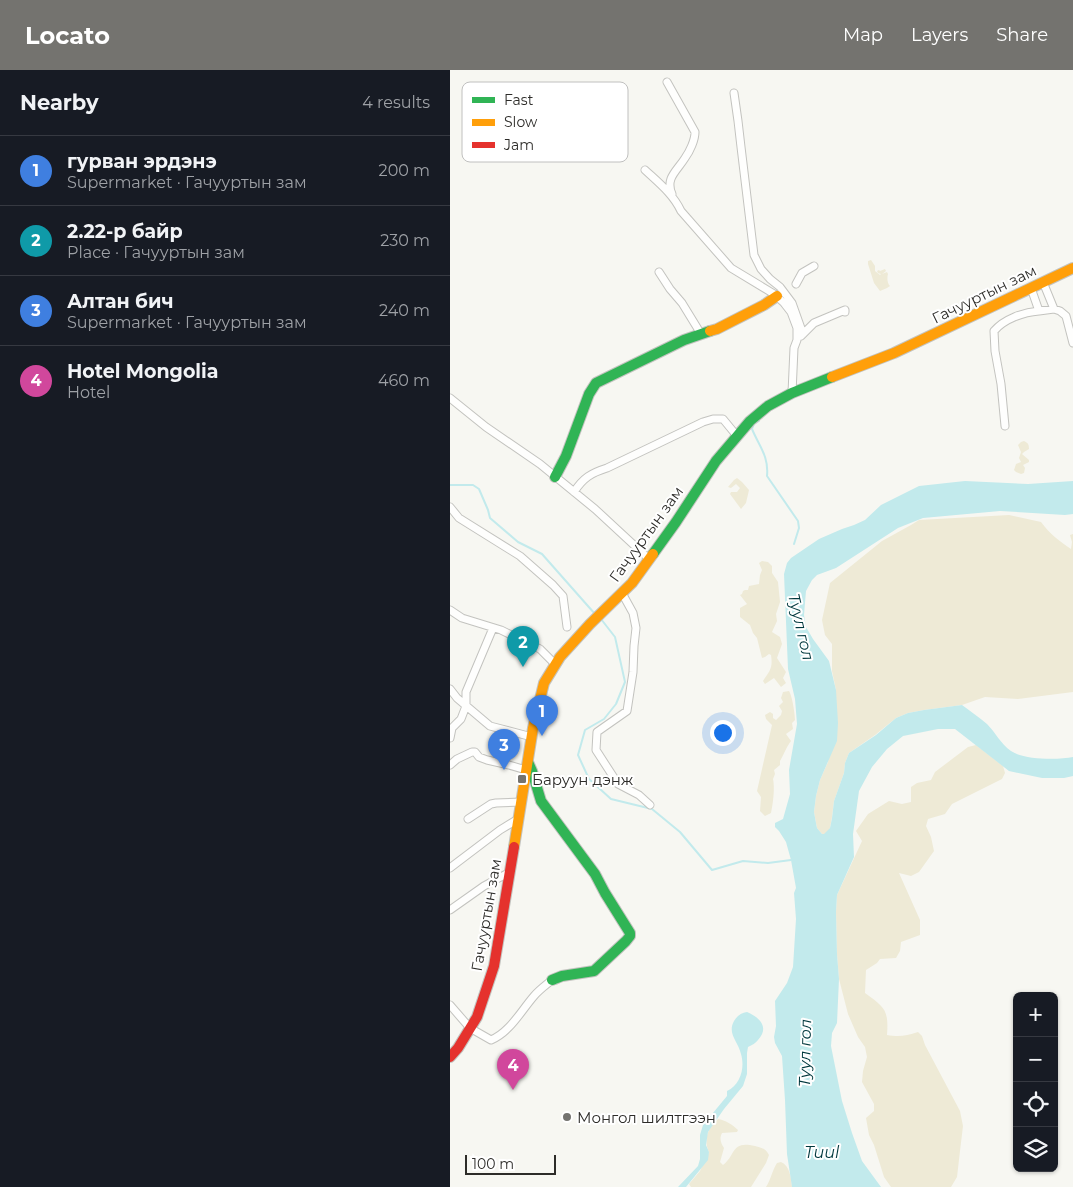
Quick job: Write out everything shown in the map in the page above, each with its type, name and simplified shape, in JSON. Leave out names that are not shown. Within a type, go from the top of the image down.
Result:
[{"type":"main road","name":"Гачууртын зам","points":[[450,1057],[458,1048],[477,1017],[494,966],[532,737],[544,683],[560,657],[590,624],[632,583],[676,522],[716,461],[750,420],[768,406],[792,393],[894,353],[1073,268]]},
{"type":"main road","points":[[555,477],[566,456],[596,383],[684,340],[718,329],[764,305],[777,296]]},
{"type":"main road","points":[[527,766],[533,774],[541,802],[595,874],[630,934],[626,941],[594,971],[565,974],[558,976],[555,981]]},
{"type":"street","points":[[667,82],[695,132],[688,154],[670,180],[672,196]]},
{"type":"street","points":[[734,92],[754,255],[770,280],[780,287],[792,303],[800,337]]},
{"type":"street","points":[[645,170],[672,196],[682,211],[731,268],[777,296],[784,303],[794,318],[800,337]]},
{"type":"street","points":[[796,284],[802,273],[814,266]]},
{"type":"street","points":[[659,272],[682,303],[701,334]]},
{"type":"street","points":[[1043,282],[1054,309]]},
{"type":"street","points":[[1032,288],[1038,311]]},
{"type":"street","points":[[1005,426],[1002,384],[995,351],[994,331],[997,327],[1029,312],[1054,309],[1066,316],[1073,343]]},
{"type":"street","points":[[792,393],[794,348],[800,337],[814,324],[844,310],[845,312]]},
{"type":"street","points":[[450,398],[486,427],[540,464],[595,509],[650,559]]},
{"type":"street","points":[[574,492],[584,479],[593,474],[703,422],[723,419],[737,436]]},
{"type":"street","points":[[450,507],[459,518],[520,556],[553,585],[563,596],[567,627]]},
{"type":"street","points":[[622,593],[633,612],[636,628],[627,711],[598,732],[596,750],[618,784],[639,795],[650,805]]},
{"type":"street","points":[[450,610],[462,618],[500,630],[540,649],[555,664]]},
{"type":"street","points":[[450,738],[452,728],[461,719],[466,706],[466,692],[493,628]]},
{"type":"street","points":[[450,689],[466,706],[490,726],[532,737]]},
{"type":"street","points":[[450,726],[461,719]]},
{"type":"street","points":[[450,765],[457,759],[475,752],[479,757],[487,760],[509,765],[527,766]]},
{"type":"street","points":[[468,819],[491,804],[521,802]]},
{"type":"street","points":[[450,868],[500,830],[518,819]]},
{"type":"street","points":[[450,910],[484,886],[510,872]]},
{"type":"street","points":[[450,1005],[470,1028],[491,1040],[498,1037],[535,995],[555,981]]},
{"type":"shaded area","points":[[871,260],[875,266],[875,271],[880,275],[877,271],[885,269],[886,271],[882,274],[887,272],[888,274],[890,286],[880,291],[874,283],[868,264],[868,261]]},
{"type":"shaded area","points":[[1024,441],[1028,444],[1029,449],[1022,454],[1029,462],[1023,465],[1025,468],[1024,473],[1021,474],[1014,470],[1016,464],[1021,462],[1019,458],[1021,452],[1018,445]]},
{"type":"shaded area","points":[[737,478],[749,490],[746,503],[741,509],[730,494],[731,492],[737,492],[740,488],[736,484],[731,488],[728,487]]},
{"type":"shaded area","points":[[1009,515],[1041,522],[1055,537],[1071,549],[1070,535],[1073,534],[1073,692],[1018,699],[985,697],[962,705],[908,713],[896,718],[849,753],[834,801],[830,828],[825,834],[822,834],[817,828],[814,812],[820,780],[828,762],[836,690],[832,671],[832,644],[825,635],[822,620],[830,583],[882,541],[919,520]]},
{"type":"shaded area","points":[[762,561],[768,562],[772,566],[772,573],[778,582],[780,602],[776,614],[777,621],[772,632],[780,637],[782,644],[777,658],[786,672],[783,678],[786,683],[781,687],[774,678],[765,684],[763,681],[772,663],[771,655],[769,654],[762,658],[757,638],[750,625],[740,617],[740,608],[747,604],[740,595],[743,591],[748,590],[749,586],[759,584],[762,570],[759,563]]},
{"type":"shaded area","points":[[789,691],[795,720],[792,723],[793,729],[786,734],[791,741],[780,761],[780,765],[774,770],[772,809],[771,813],[765,816],[760,811],[761,797],[757,791],[772,725],[765,715],[770,712],[776,720],[781,715],[782,711],[779,706],[783,702],[781,698],[783,692]]},
{"type":"shaded area","points":[[976,745],[1003,766],[1005,773],[1002,779],[952,804],[945,814],[928,819],[926,826],[934,851],[919,872],[911,876],[899,873],[920,920],[920,935],[901,942],[900,951],[896,958],[880,959],[866,970],[865,993],[884,1010],[887,1019],[887,1035],[902,1036],[918,1032],[922,1036],[960,1111],[963,1126],[957,1177],[951,1187],[891,1187],[884,1177],[869,1135],[866,1118],[874,1111],[874,1104],[862,1082],[867,1057],[865,1047],[858,1037],[848,1014],[839,979],[837,895],[862,841],[856,831],[868,814],[889,801],[902,804],[911,802],[911,787],[917,783],[931,780],[935,772],[968,747]]},
{"type":"shaded area","points":[[718,1119],[729,1123],[738,1130],[737,1132],[722,1133],[721,1141],[724,1148],[720,1162],[723,1165],[735,1150],[742,1145],[761,1148],[769,1155],[751,1187],[691,1187],[689,1184],[700,1171],[709,1152],[706,1143],[708,1134]]},
{"type":"shaded area","points":[[781,1162],[788,1169],[792,1187],[766,1187],[777,1163]]},
{"type":"water","name":"Tuul","points":[[965,481],[1028,484],[1073,481],[1073,514],[1000,511],[923,518],[898,528],[836,568],[817,575],[812,580],[806,591],[804,615],[806,627],[829,661],[836,690],[838,723],[837,741],[820,780],[816,796],[814,812],[817,828],[824,834],[830,828],[834,801],[849,753],[876,735],[896,718],[908,713],[962,705],[987,724],[1004,745],[1017,754],[1041,759],[1073,757],[1073,776],[1042,778],[1009,771],[955,729],[938,729],[903,736],[887,749],[872,767],[859,791],[853,834],[854,857],[837,895],[839,979],[837,1023],[832,1033],[831,1046],[842,1101],[852,1133],[862,1161],[881,1187],[792,1187],[787,1154],[782,1056],[774,1037],[776,1026],[775,1001],[787,983],[793,967],[796,919],[794,893],[796,888],[791,860],[786,842],[775,827],[775,823],[783,819],[790,794],[789,770],[797,724],[795,699],[788,669],[784,574],[787,563],[791,558],[819,539],[865,520],[881,505],[919,486]]},
{"type":"water","points":[[747,1012],[762,1023],[763,1031],[757,1041],[748,1047],[747,1074],[743,1086],[708,1132],[706,1145],[709,1152],[708,1160],[686,1187],[678,1187],[698,1166],[700,1159],[700,1135],[703,1125],[727,1096],[727,1091],[736,1085],[741,1075],[742,1059],[740,1049],[732,1034],[732,1026],[736,1018]]},
{"type":"waterway","points":[[759,421],[754,424],[752,429],[765,457],[767,476],[798,521],[799,528],[794,544]]},
{"type":"waterway","points":[[450,485],[473,485],[479,489],[490,518],[518,542],[542,554],[595,614]]},
{"type":"waterway","points":[[601,619],[615,637],[625,682],[616,704],[604,719],[585,730],[578,755],[589,779],[611,799],[652,809],[680,832],[712,870],[743,861],[768,863],[791,860]]},
{"type":"traffic: fast","points":[[555,477],[566,456],[589,394],[596,383],[684,340],[710,331]]},
{"type":"traffic: fast","points":[[653,554],[716,461],[750,421],[768,406],[792,393],[832,377]]},
{"type":"traffic: fast","points":[[528,762],[541,801],[595,874],[630,933],[626,941],[594,971],[562,976],[552,980]]},
{"type":"traffic: slow","points":[[832,377],[894,353],[1073,268]]},
{"type":"traffic: slow","points":[[710,331],[764,305],[777,296]]},
{"type":"traffic: slow","points":[[514,847],[533,728],[544,683],[560,657],[590,624],[632,583],[653,554]]},
{"type":"traffic: jam","points":[[450,1057],[458,1048],[477,1017],[494,966],[514,847]]},
{"type":"place","name":"2.22-р байр","points":[[523,667]]},
{"type":"place","name":"гурван эрдэнэ","points":[[542,736]]},
{"type":"place","name":"Алтан бич","points":[[504,770]]},
{"type":"place","name":"Баруун дэнж","points":[[522,779]]},
{"type":"place","name":"Hotel Mongolia","points":[[513,1090]]},
{"type":"place","name":"Монгол шилтгээн","points":[[567,1117]]},
{"type":"water label","name":"Туул гол","points":[[801,627]]},
{"type":"water label","name":"Туул гол","points":[[805,1053]]}]
